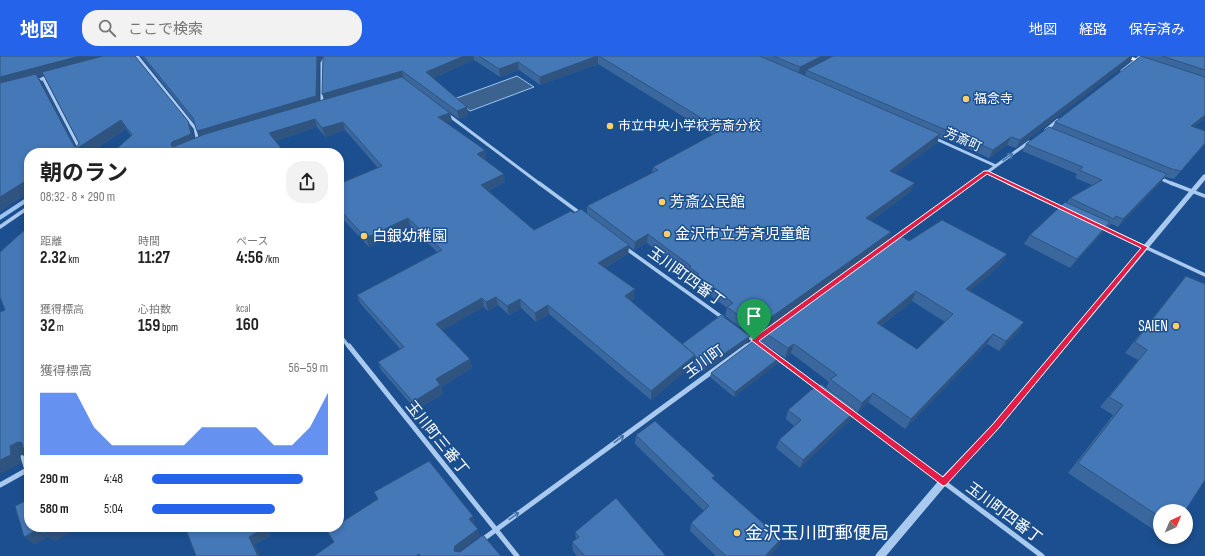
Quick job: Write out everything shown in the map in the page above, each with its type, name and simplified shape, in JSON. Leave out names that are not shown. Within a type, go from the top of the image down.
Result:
[{"type":"main road","points":[[1123,56],[1138,58],[1156,67]]},
{"type":"street","points":[[137,56],[195,128],[197,146],[203,142]]},
{"type":"street","points":[[322,106],[322,63],[326,56]]},
{"type":"street","points":[[1117,74],[1138,58]]},
{"type":"street","points":[[29,82],[50,76]]},
{"type":"street","points":[[43,78],[79,148]]},
{"type":"street","points":[[314,108],[329,104]]},
{"type":"street","points":[[445,112],[587,219]]},
{"type":"street","points":[[1052,134],[1044,131],[1063,117]]},
{"type":"street","name":"芳斎町","points":[[932,137],[996,166]]},
{"type":"street","points":[[890,242],[1032,140]]},
{"type":"street","points":[[986,172],[1066,210]]},
{"type":"street","points":[[1155,176],[1205,196]]},
{"type":"street","points":[[880,556],[943,482],[995,427],[1205,176]]},
{"type":"street","points":[[0,227],[24,210]]},
{"type":"street","points":[[1094,223],[1205,275]]},
{"type":"street","name":"玉川町四番丁","points":[[618,243],[728,322]]},
{"type":"street","points":[[741,331],[761,345]]},
{"type":"street","name":"玉川町","points":[[478,543],[767,331]]},
{"type":"street","name":"玉川町三番丁","points":[[344,340],[517,556]]},
{"type":"street","points":[[773,355],[824,392]]},
{"type":"street","name":"玉川町四番丁","points":[[842,407],[1042,556]]},
{"type":"street","points":[[0,484],[24,472]]},
{"type":"water","points":[[517,76],[534,87],[470,111],[454,99]]},
{"type":"building","points":[[0,56],[80,56],[0,77]]},
{"type":"building","points":[[103,56],[135,56],[188,121],[191,134],[172,142],[171,145],[173,147],[205,134],[402,77],[450,113],[438,117],[485,150],[477,154],[504,174],[481,185],[534,230],[571,211],[574,213],[581,209],[629,245],[598,263],[635,289],[625,296],[695,355],[651,391],[548,305],[535,313],[520,299],[507,306],[496,297],[486,302],[482,298],[436,324],[470,359],[436,379],[440,385],[413,402],[378,362],[404,347],[357,295],[442,250],[408,218],[366,238],[344,214],[344,182],[382,166],[343,122],[322,128],[315,119],[269,133],[281,148],[118,148],[132,135],[121,120],[78,148],[24,148],[24,182],[0,197],[0,83],[36,74],[74,146],[77,147],[79,143],[42,72]]},
{"type":"building","points":[[143,56],[317,56],[316,96],[197,131],[193,118]]},
{"type":"building","points":[[323,56],[464,56],[426,72],[467,107],[457,111],[402,71],[322,94]]},
{"type":"building","points":[[479,56],[597,56],[540,77],[518,62],[499,69]]},
{"type":"building","points":[[599,56],[760,56],[940,134],[890,171],[915,183],[866,218],[891,232],[756,328],[727,307],[733,303],[697,275],[699,274],[689,267],[691,266],[648,234],[635,242],[587,206],[658,170],[653,167],[721,130]]},
{"type":"building","points":[[773,56],[822,56],[800,67]]},
{"type":"building","points":[[833,56],[1131,56],[1020,140],[1011,137],[993,150],[806,70]]},
{"type":"building","points":[[1141,56],[1205,77],[1205,115],[1191,126],[1205,131],[1205,143],[1181,171],[1172,169],[1055,122]]},
{"type":"building","points":[[1162,56],[1205,56],[1205,70]]},
{"type":"building","points":[[1049,127],[1167,174],[1123,219],[1116,216],[1114,219],[1070,198],[1102,180],[1079,170],[1083,167],[1026,144]]},
{"type":"building","points":[[1065,202],[1110,222],[1077,259],[1030,235]]},
{"type":"building","points":[[942,220],[1007,254],[966,289],[1024,322],[1006,341],[993,334],[911,419],[873,393],[862,403],[830,379],[837,375],[794,344],[788,348],[762,331],[898,234],[909,241]],"holes":[[[916,291],[953,314],[917,349],[877,323]]]},
{"type":"building","points":[[24,230],[24,448],[18,451],[23,448],[22,443],[18,442],[10,446],[11,455],[0,460],[0,312],[5,310],[0,297],[0,252]]},
{"type":"building","points":[[1186,276],[1205,284],[1205,480],[1190,504],[1153,504],[1153,512],[1078,463],[1123,405],[1109,397],[1147,350],[1135,342]]},
{"type":"building","points":[[721,315],[750,336],[705,367],[695,359],[695,355],[682,344]]},
{"type":"building","points":[[755,340],[779,358],[735,392],[711,373]]},
{"type":"building","points":[[821,384],[856,410],[803,460],[779,440],[801,420],[788,410],[811,390]]},
{"type":"building","points":[[655,421],[715,476],[712,478],[781,539],[765,556],[726,556],[691,523],[709,506],[636,435]]},
{"type":"building","points":[[429,461],[473,516],[469,519],[478,529],[455,546],[454,551],[460,552],[483,535],[501,556],[421,556],[419,554],[416,556],[314,556],[334,542],[328,532],[344,532],[344,521],[378,499],[374,492]]},
{"type":"building","points":[[616,498],[666,556],[585,556],[572,542],[579,537],[575,532]]},
{"type":"building","points":[[24,502],[24,532],[34,532],[24,537],[15,506]]},
{"type":"building","points":[[187,532],[258,532],[249,537],[258,556],[196,556]]},
{"type":"waterway","points":[[0,218],[24,201]]},
{"type":"place","name":"福念寺","points":[[966,99]]},
{"type":"place","name":"市立中央小学校芳斎分校","points":[[610,126]]},
{"type":"place","name":"芳斎公民館","points":[[662,202]]},
{"type":"place","name":"金沢市立芳斉児童館","points":[[667,234]]},
{"type":"place","name":"白銀幼稚園","points":[[364,236]]},
{"type":"place","name":"SAIEN","points":[[1176,326]]},
{"type":"place","name":"金沢玉川町郵便局","points":[[737,533]]},
{"type":"route","points":[[986,172],[1145,247],[995,427],[943,482],[754,340],[986,172]]}]
